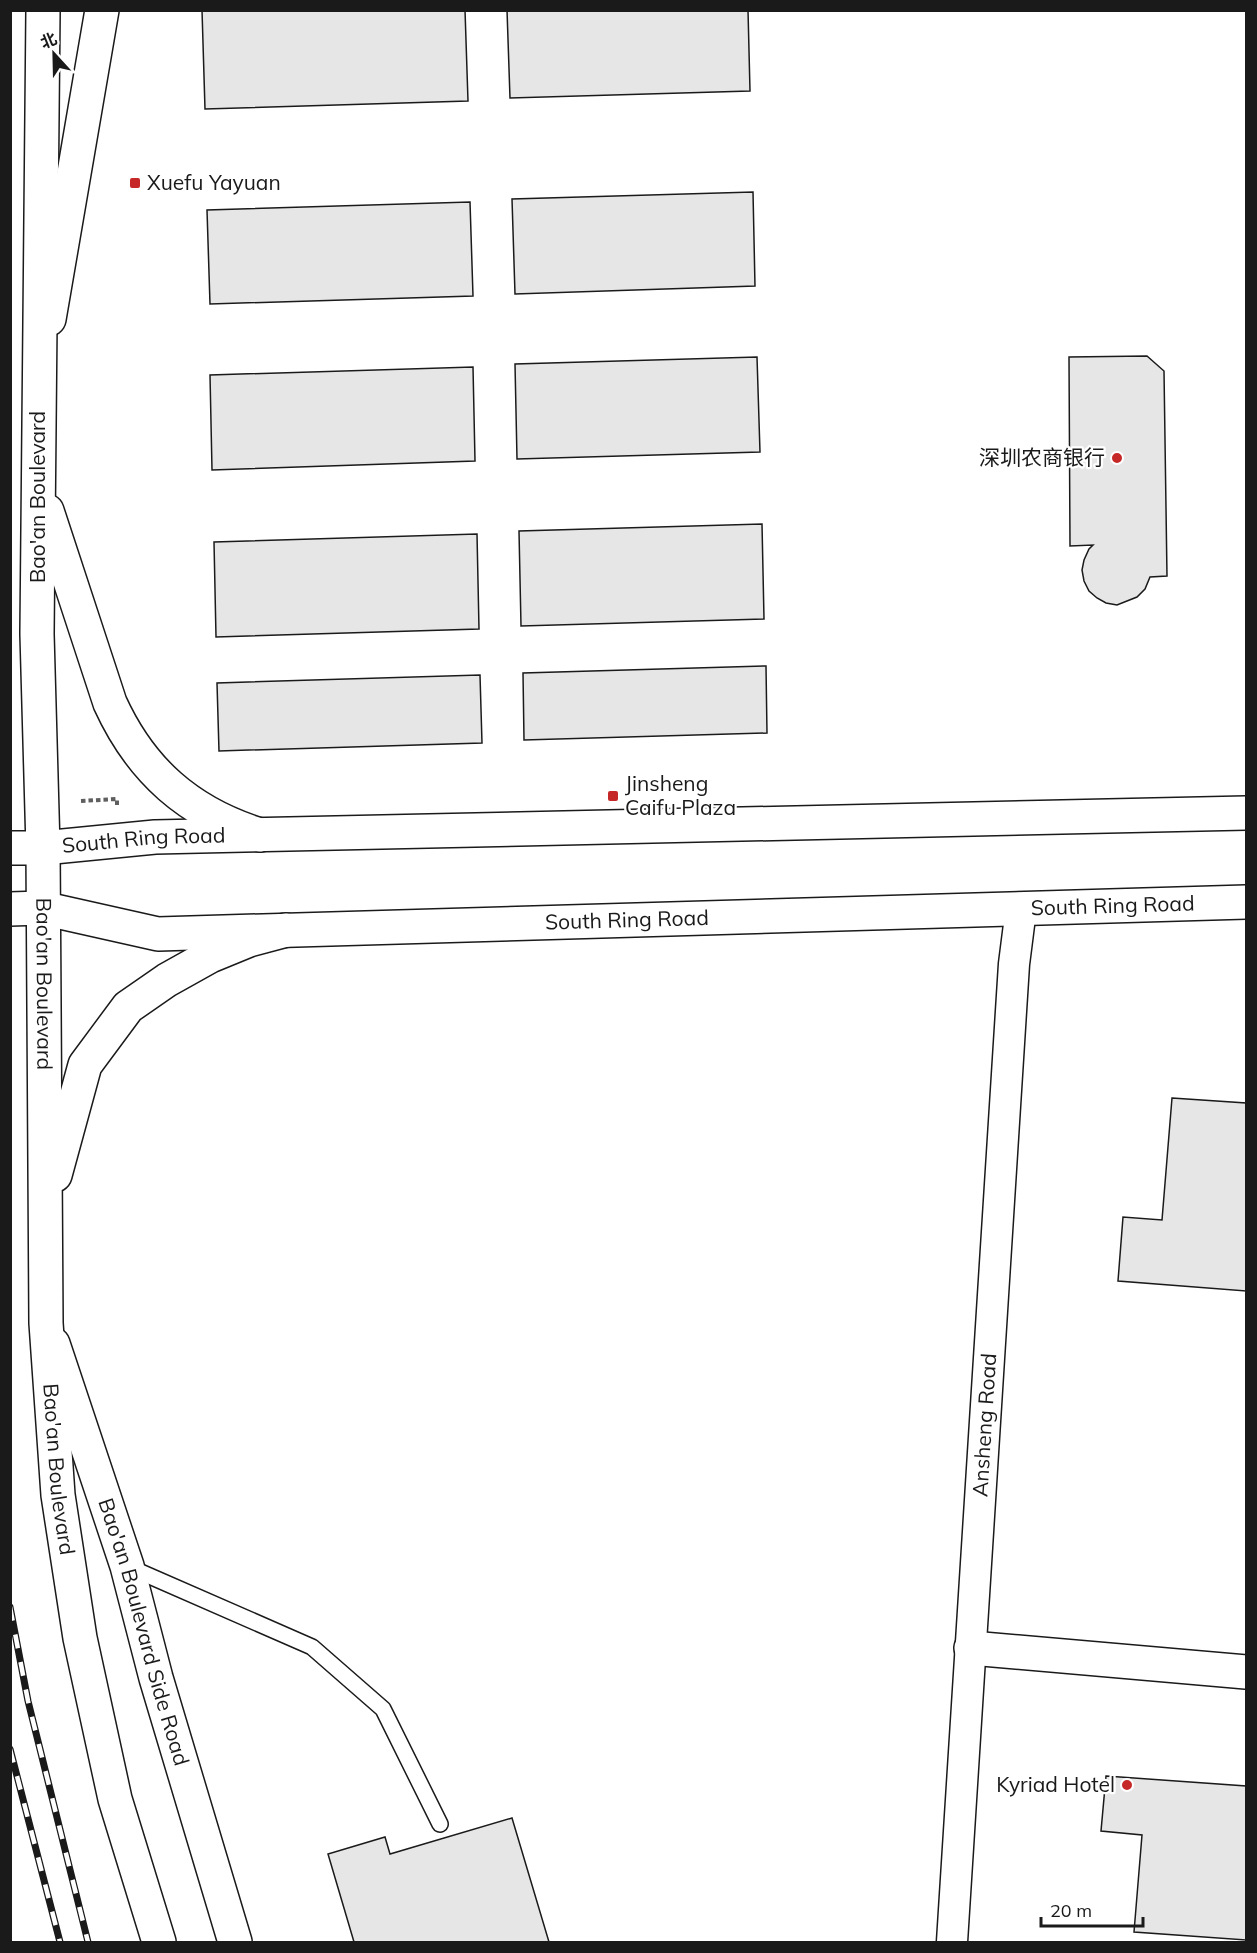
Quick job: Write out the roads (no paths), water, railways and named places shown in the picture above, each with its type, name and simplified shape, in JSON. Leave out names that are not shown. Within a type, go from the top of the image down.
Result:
[{"type":"main road","name":"Bao'an Boulevard","points":[[43,10],[37,634],[43,848],[26,908],[44,1214],[46,1323],[58,1495],[80,1638],[115,1799],[159,1942]]},
{"type":"main road","points":[[39,380],[102,10]]},
{"type":"main road","points":[[38,485],[110,703],[121,726],[140,754],[169,786],[212,816],[260,835]]},
{"type":"main road","points":[[1233,813],[1246,792]]},
{"type":"main road","name":"South Ring Road","points":[[10,848],[43,848],[154,837],[1233,813]]},
{"type":"main road","name":"South Ring Road","points":[[26,908],[159,934],[1246,902]]},
{"type":"main road","points":[[44,1214],[85,1065],[128,1007],[157,986],[210,956],[249,940],[286,930]]},
{"type":"main road","name":"Bao'an Boulevard Side Road","points":[[46,1323],[127,1566],[156,1678],[234,1942]]},
{"type":"main road","points":[[971,1648],[1246,1672]]},
{"type":"street","name":"Ansheng Road","points":[[952,1942],[1014,964],[1021,909]]},
{"type":"lane","points":[[127,1566],[312,1647],[383,1709],[441,1824]]},
{"type":"railway","points":[[10,1607],[28,1701],[88,1942]]},
{"type":"railway","points":[[10,1749],[60,1942]]},
{"type":"place","name":"Xuefu Yayuan","points":[[135,183]]},
{"type":"place","name":"深圳农商银行","points":[[1117,458]]},
{"type":"place","name":"Jinsheng Caifu Plaza","points":[[613,796]]},
{"type":"place","name":"Kyriad Hotel","points":[[1127,1785]]}]
